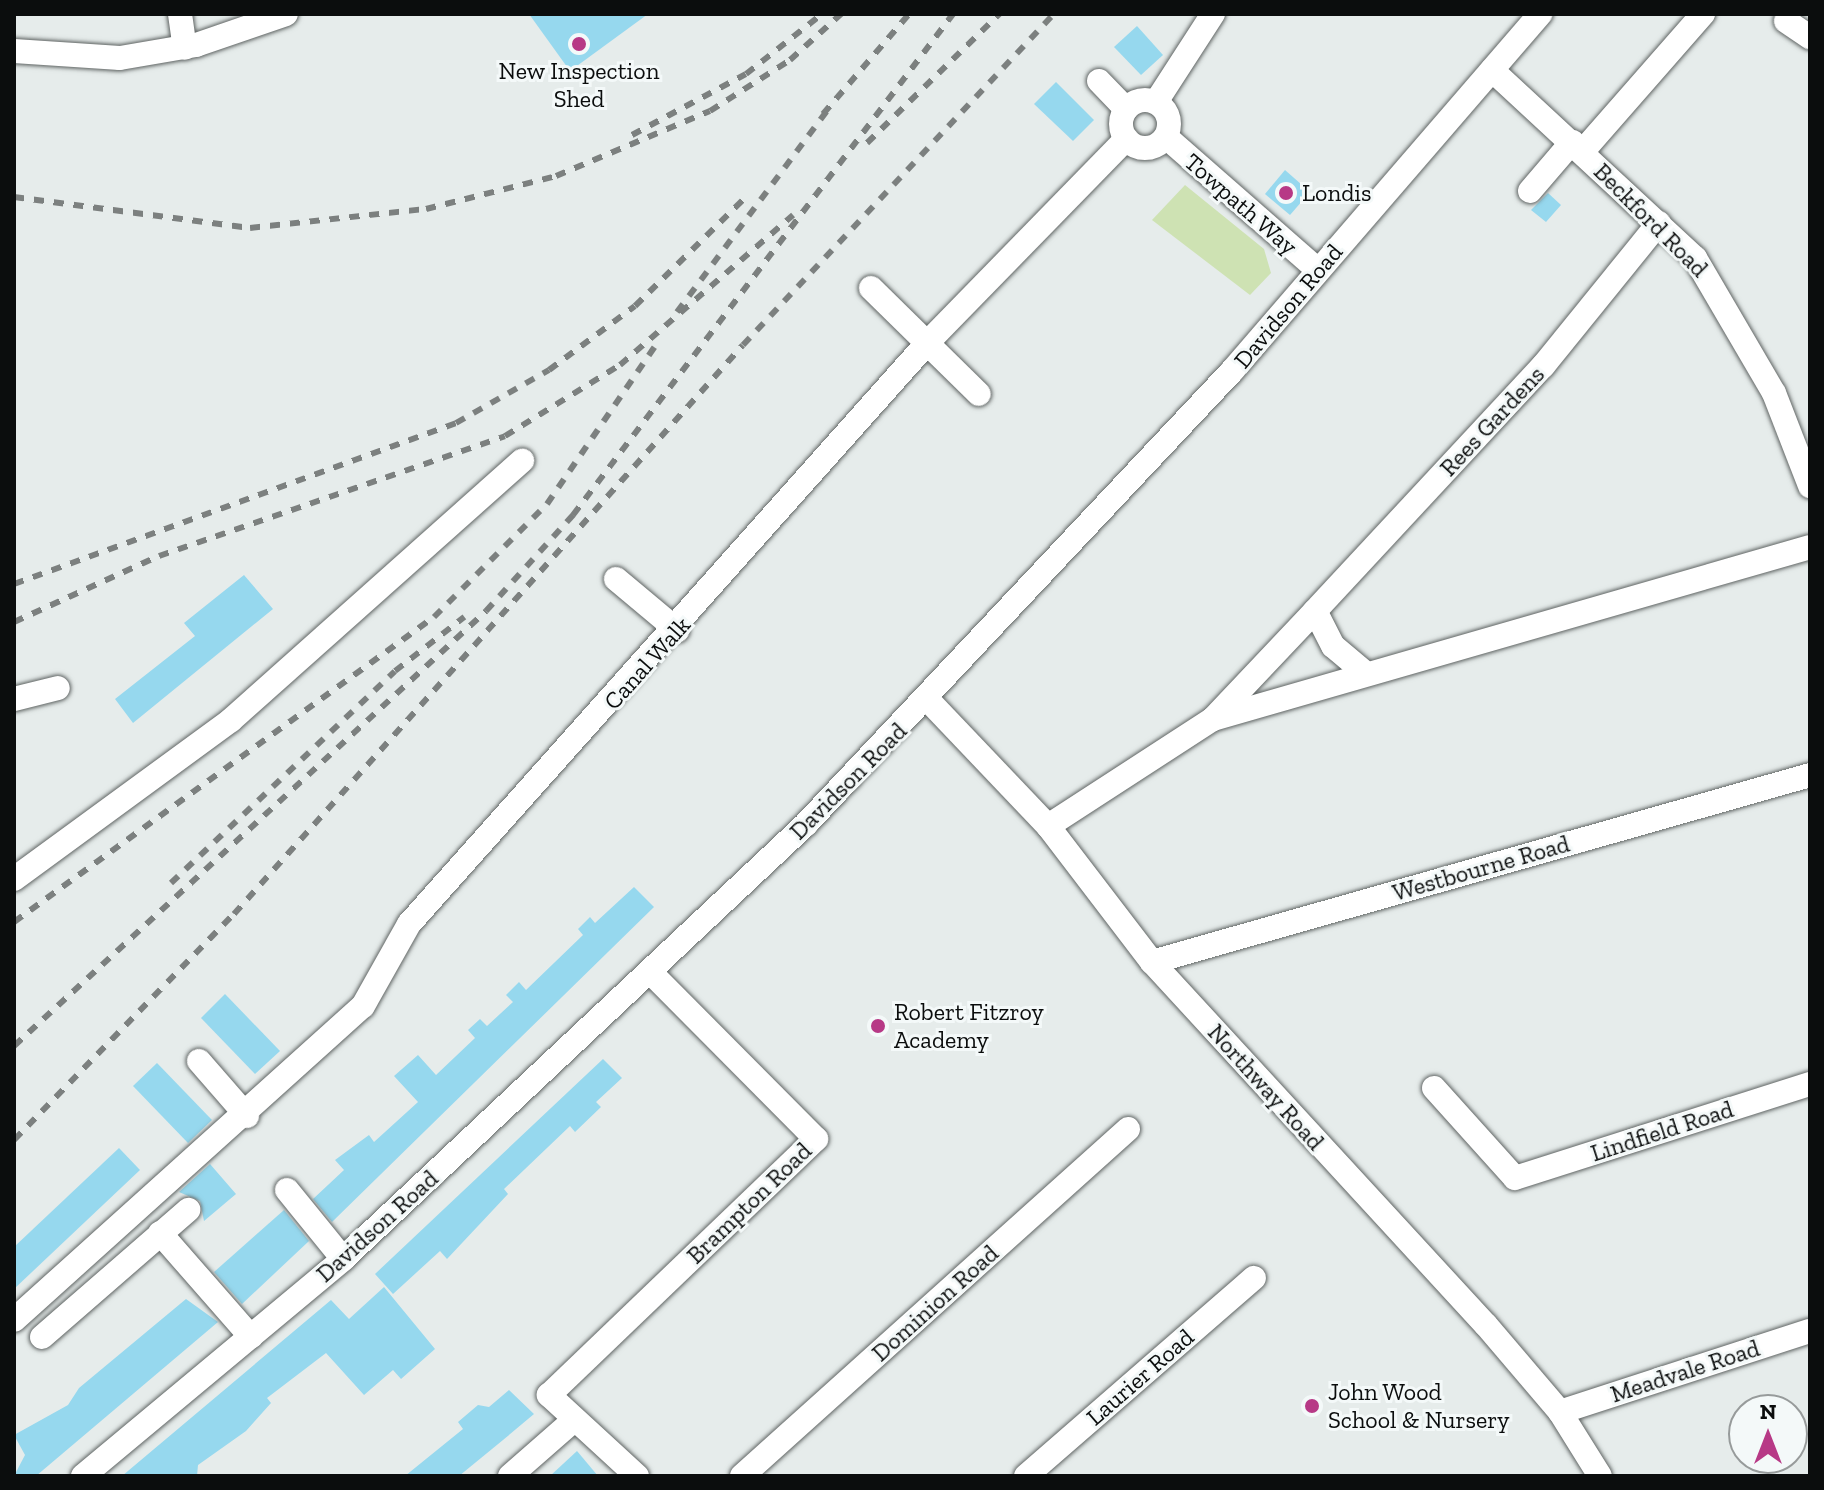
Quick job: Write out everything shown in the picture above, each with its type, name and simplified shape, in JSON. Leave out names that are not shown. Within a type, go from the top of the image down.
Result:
[{"type":"street","points":[[180,14],[185,48]]},
{"type":"street","points":[[14,51],[120,58],[185,48],[286,14]]},
{"type":"street","points":[[1126,109],[1156,102],[1213,14]]},
{"type":"street","name":"Davidson Road","points":[[83,1476],[343,1259],[652,974],[928,700],[1318,270],[1540,14]]},
{"type":"street","points":[[1530,191],[1577,147],[1703,14]]},
{"type":"street","points":[[1786,21],[1810,37]]},
{"type":"street","name":"Beckford Road","points":[[1492,70],[1659,223],[1726,302],[1774,393],[1810,486]]},
{"type":"street","points":[[1099,81],[1126,109],[1126,139],[1146,148],[1166,137],[1169,118],[1156,102]]},
{"type":"street","name":"Towpath Way","points":[[1166,137],[1318,270]]},
{"type":"street","name":"Canal Walk","points":[[14,1320],[247,1116],[363,1006],[409,924],[677,630],[928,342],[1126,139]]},
{"type":"street","name":"Rees Gardens","points":[[1048,826],[1213,719],[1543,366],[1659,223]]},
{"type":"street","points":[[871,288],[979,394]]},
{"type":"street","points":[[14,879],[231,720],[522,461]]},
{"type":"street","name":"Rees Gardens","points":[[1213,719],[1364,672],[1810,547]]},
{"type":"street","points":[[616,579],[677,630]]},
{"type":"street","points":[[1315,611],[1333,646],[1364,672]]},
{"type":"street","points":[[14,699],[58,688]]},
{"type":"street","name":"Northway Road","points":[[928,700],[1048,826],[1152,962],[1560,1412],[1600,1476]]},
{"type":"street","name":"Westbourne Road","points":[[1152,962],[1810,775]]},
{"type":"street","name":"Brampton Road","points":[[574,1420],[549,1395],[816,1139],[652,974]]},
{"type":"street","points":[[199,1061],[247,1116]]},
{"type":"street","name":"Lindfield Road","points":[[1434,1088],[1515,1178],[1810,1084]]},
{"type":"street","name":"Dominion Road","points":[[742,1476],[1128,1129]]},
{"type":"street","points":[[287,1190],[343,1259]]},
{"type":"street","points":[[42,1337],[188,1210]]},
{"type":"street","points":[[160,1233],[251,1337]]},
{"type":"street","name":"Laurier Road","points":[[1026,1476],[1254,1278]]},
{"type":"street","name":"Meadvale Road","points":[[1560,1412],[1810,1331]]},
{"type":"street","points":[[510,1476],[574,1420],[637,1476]]},
{"type":"green space","points":[[1185,185],[1264,249],[1271,273],[1250,295],[1152,220]]},
{"type":"building","name":"New Inspection Shed","points":[[529,14],[648,14],[570,71]]},
{"type":"building","points":[[1137,26],[1163,55],[1141,75],[1114,47]]},
{"type":"building","points":[[1056,82],[1094,120],[1073,141],[1034,104]]},
{"type":"building","points":[[1285,170],[1310,192],[1290,215],[1265,194]]},
{"type":"building","points":[[1548,193],[1561,205],[1546,222],[1531,210]]},
{"type":"building","points":[[244,575],[273,609],[133,723],[115,699],[195,636],[184,623]]},
{"type":"building","points":[[634,887],[654,907],[332,1222],[313,1199],[344,1170],[335,1160],[369,1135],[374,1142],[418,1102],[394,1076],[418,1055],[436,1075],[475,1038],[468,1030],[480,1019],[487,1026],[513,1002],[506,995],[519,982],[526,990],[583,935],[578,929],[590,917],[595,923]]},
{"type":"building","points":[[225,994],[280,1051],[255,1074],[201,1018]]},
{"type":"building","points":[[603,1059],[622,1078],[596,1102],[601,1107],[575,1132],[570,1126],[504,1189],[508,1194],[447,1259],[440,1251],[393,1294],[375,1274]]},
{"type":"building","points":[[157,1063],[212,1120],[188,1143],[133,1086]]},
{"type":"building","points":[[119,1148],[140,1170],[14,1289],[14,1247]]},
{"type":"building","points":[[210,1164],[236,1194],[204,1221],[200,1201],[179,1192]]},
{"type":"building","points":[[284,1210],[309,1241],[242,1304],[214,1272]]},
{"type":"building","points":[[384,1287],[435,1349],[401,1379],[393,1370],[364,1395],[326,1353],[267,1398],[271,1403],[246,1431],[198,1465],[197,1476],[122,1476],[331,1300],[349,1319]]},
{"type":"building","points":[[186,1299],[218,1322],[36,1476],[14,1476],[25,1455],[14,1435],[68,1405],[79,1388]]},
{"type":"building","points":[[509,1390],[534,1414],[503,1440],[459,1476],[405,1476],[463,1429],[458,1422],[478,1405],[489,1407]]},
{"type":"building","points":[[577,1451],[598,1476],[550,1476]]},
{"type":"railway","points":[[632,135],[746,74],[822,14]]},
{"type":"railway","points":[[14,197],[250,228],[426,209],[556,176],[710,111],[790,60],[841,14]]},
{"type":"railway","points":[[823,114],[909,14]]},
{"type":"railway","points":[[14,1046],[486,611],[573,515],[953,14]]},
{"type":"railway","points":[[867,143],[999,14]]},
{"type":"railway","points":[[14,1140],[234,914],[743,345],[1054,14]]},
{"type":"railway","points":[[677,312],[830,107]]},
{"type":"railway","points":[[14,584],[456,423],[549,370],[635,306],[747,196]]},
{"type":"railway","points":[[14,622],[159,556],[505,436],[620,365],[793,215]]},
{"type":"railway","points":[[14,922],[434,617],[547,504],[660,339]]},
{"type":"railway","points":[[171,883],[395,671],[464,617]]},
{"type":"place","name":"New Inspection Shed","points":[[579,44]]},
{"type":"place","name":"Londis","points":[[1286,193]]},
{"type":"place","name":"Robert Fitzroy Academy","points":[[878,1026]]},
{"type":"place","name":"John Wood School & Nursery","points":[[1312,1406]]}]
